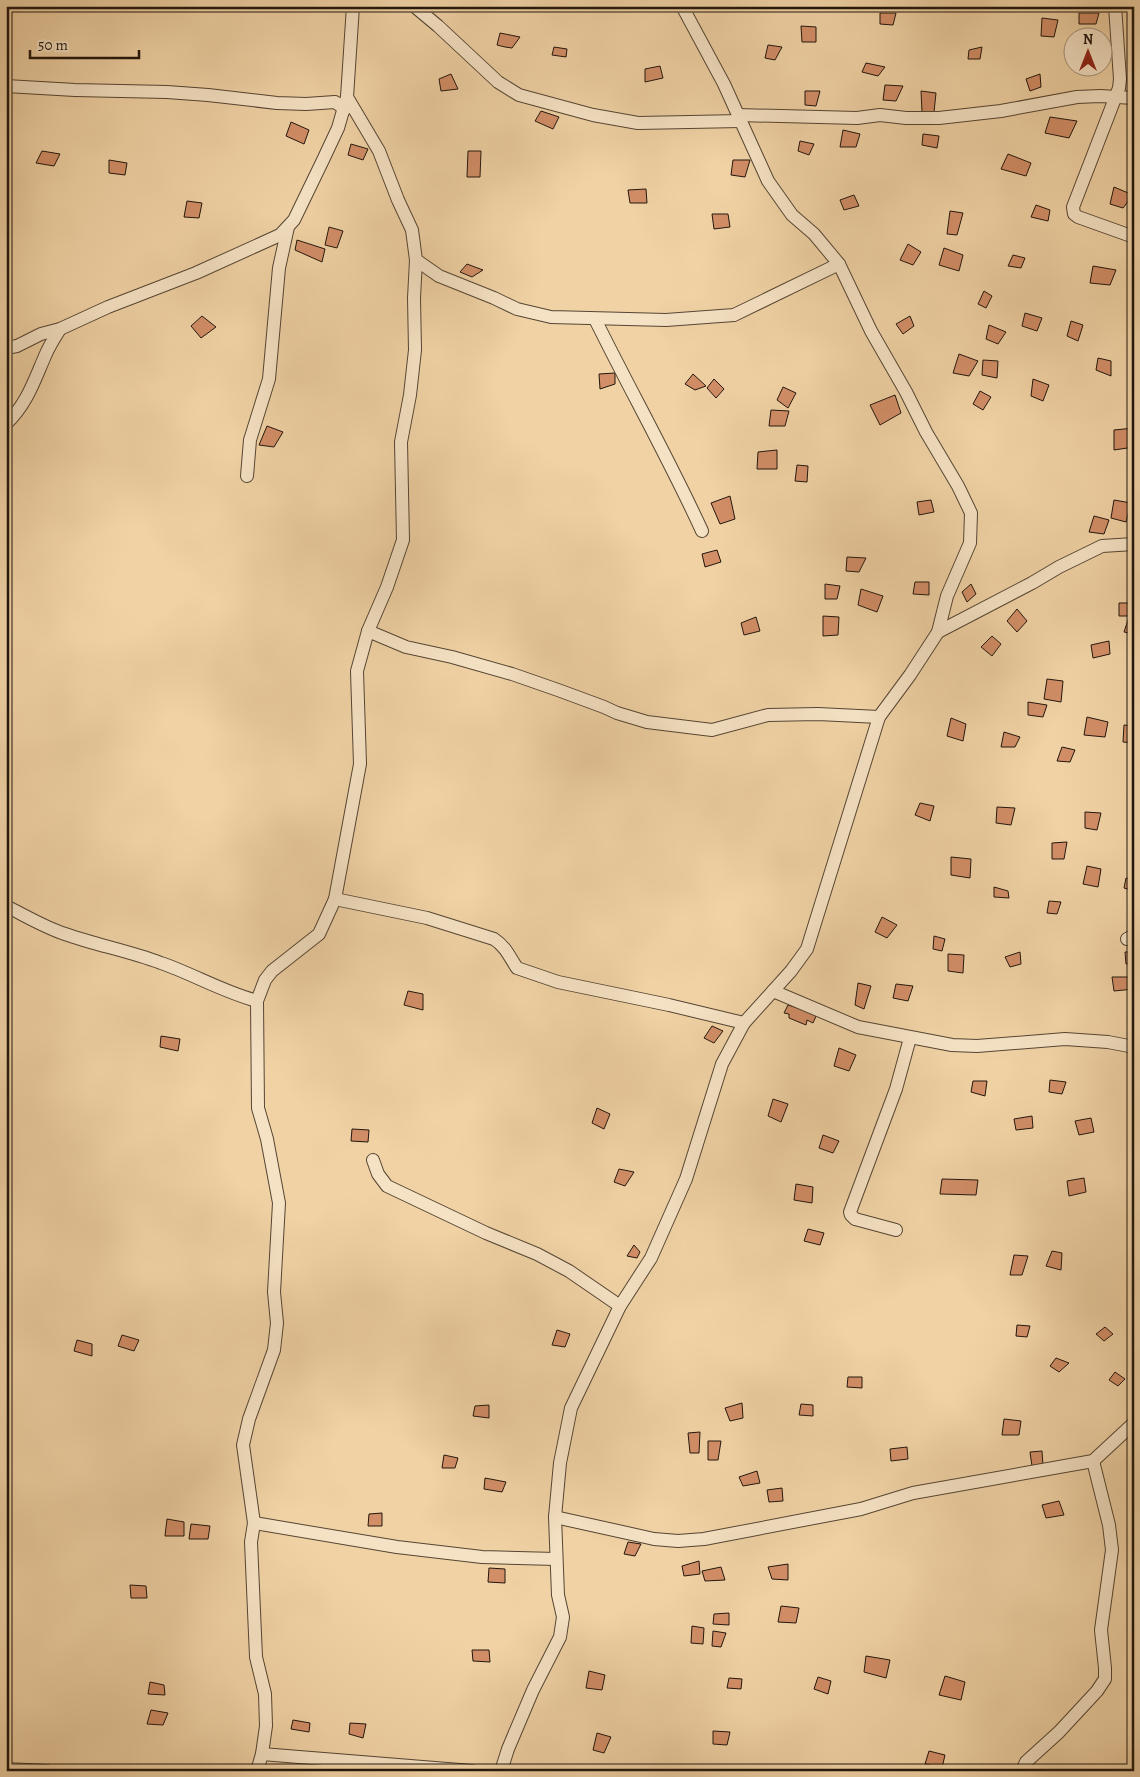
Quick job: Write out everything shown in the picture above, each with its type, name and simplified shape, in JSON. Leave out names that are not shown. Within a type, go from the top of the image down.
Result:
[{"type":"street","points":[[6,348],[17,346],[41,334],[60,329],[108,307],[218,263],[272,239],[288,227],[294,220],[338,128],[346,103],[353,6]]},
{"type":"street","points":[[414,6],[498,82],[519,94],[593,116],[638,123],[739,118],[857,118],[880,115],[906,118],[939,118],[1000,111],[1078,97],[1134,98]]},
{"type":"street","points":[[501,1771],[508,1749],[533,1690],[560,1638],[563,1617],[558,1595],[554,1517],[560,1463],[571,1408],[620,1306],[651,1258],[686,1179],[722,1064],[744,1023],[774,991],[807,949],[879,717],[910,675],[938,632],[947,596],[970,543],[971,513],[958,486],[871,331],[840,264],[814,234],[792,215],[768,181],[724,84],[682,6]]},
{"type":"street","points":[[1115,6],[1120,79],[1116,97],[1073,207],[1074,214],[1078,218],[1134,237]]},
{"type":"street","points":[[6,86],[208,95],[277,104],[346,103],[380,151],[398,200],[412,230],[416,260],[414,298],[415,350],[410,396],[401,442],[403,540],[387,587],[368,631],[357,671],[360,764],[335,899],[319,934],[272,971],[265,980],[256,1001],[258,1108],[267,1139],[279,1203],[274,1292],[277,1323],[274,1350],[249,1419],[243,1445],[254,1523],[251,1542],[256,1657],[265,1694],[266,1726],[258,1771]]},
{"type":"street","points":[[247,476],[250,440],[269,379],[279,268],[288,227]]},
{"type":"street","points":[[416,260],[439,276],[517,309],[552,317],[666,320],[734,315],[840,264]]},
{"type":"street","points":[[595,319],[626,384],[683,490],[702,531]]},
{"type":"street","points":[[6,424],[18,412],[31,389],[45,354],[60,329]]},
{"type":"street","points":[[938,632],[1102,546],[1134,544]]},
{"type":"street","points":[[368,631],[406,647],[452,657],[521,677],[568,693],[617,713],[647,722],[712,730],[768,715],[818,714],[879,717]]},
{"type":"street","points":[[335,899],[427,918],[494,939],[508,951],[517,968],[558,982],[744,1023]]},
{"type":"street","points":[[6,906],[64,934],[162,963],[239,996],[256,1001]]},
{"type":"street","points":[[774,991],[797,1003],[858,1027],[952,1045],[977,1046],[1065,1039],[1108,1042],[1134,1047]]},
{"type":"street","points":[[896,1230],[855,1219],[850,1212],[896,1089],[910,1038]]},
{"type":"street","points":[[373,1160],[378,1174],[387,1186],[486,1233],[537,1254],[569,1271],[620,1306]]},
{"type":"street","points":[[554,1517],[654,1539],[678,1541],[704,1539],[861,1508],[913,1493],[1093,1461],[1134,1423]]},
{"type":"street","points":[[1022,1771],[1026,1762],[1059,1732],[1097,1691],[1105,1679],[1101,1630],[1112,1550],[1109,1525],[1093,1461]]},
{"type":"street","points":[[254,1523],[482,1557],[556,1559]]},
{"type":"street","points":[[262,1754],[472,1771]]},
{"type":"street","points":[[6,1769],[47,1771]]},
{"type":"building","points":[[880,13],[896,13],[893,25],[880,24]]},
{"type":"building","points":[[1079,13],[1099,13],[1096,24],[1079,24]]},
{"type":"building","points":[[1042,18],[1058,20],[1054,37],[1041,36]]},
{"type":"building","points":[[801,26],[816,27],[816,42],[802,42]]},
{"type":"building","points":[[500,33],[520,37],[512,48],[505,47],[497,45]]},
{"type":"building","points":[[768,45],[782,47],[775,60],[765,58]]},
{"type":"building","points":[[554,47],[567,49],[566,57],[552,55]]},
{"type":"building","points":[[982,47],[980,59],[968,59],[969,50]]},
{"type":"building","points":[[866,63],[885,67],[878,76],[862,72]]},
{"type":"building","points":[[660,66],[663,78],[645,82],[645,69]]},
{"type":"building","points":[[451,74],[458,89],[441,91],[439,79]]},
{"type":"building","points":[[1040,74],[1041,87],[1030,91],[1026,79]]},
{"type":"building","points":[[885,85],[903,86],[896,101],[883,100]]},
{"type":"building","points":[[805,91],[820,91],[816,106],[805,105]]},
{"type":"building","points":[[921,91],[936,93],[934,112],[922,112]]},
{"type":"building","points":[[541,111],[559,117],[553,129],[535,121]]},
{"type":"building","points":[[1050,117],[1077,121],[1069,138],[1045,133]]},
{"type":"building","points":[[291,122],[309,130],[304,144],[286,136]]},
{"type":"building","points":[[843,130],[860,134],[856,147],[840,147]]},
{"type":"building","points":[[923,134],[939,136],[937,148],[922,145]]},
{"type":"building","points":[[800,141],[814,144],[809,155],[798,151]]},
{"type":"building","points":[[351,144],[368,149],[363,160],[348,155]]},
{"type":"building","points":[[42,151],[60,154],[54,166],[36,163]]},
{"type":"building","points":[[468,151],[481,151],[480,177],[467,177]]},
{"type":"building","points":[[1008,154],[1031,163],[1026,176],[1001,169]]},
{"type":"building","points":[[109,160],[127,163],[125,175],[109,173]]},
{"type":"building","points":[[733,160],[750,160],[745,177],[731,175]]},
{"type":"building","points":[[6,172],[11,174],[6,184]]},
{"type":"building","points":[[1114,187],[1133,195],[1123,208],[1110,204]]},
{"type":"building","points":[[646,189],[647,203],[630,203],[628,190]]},
{"type":"building","points":[[854,195],[859,206],[844,210],[840,200]]},
{"type":"building","points":[[187,201],[202,203],[199,218],[184,217]]},
{"type":"building","points":[[1036,205],[1050,210],[1048,221],[1031,217]]},
{"type":"building","points":[[950,211],[963,213],[957,235],[947,234]]},
{"type":"building","points":[[712,214],[728,214],[730,227],[714,229]]},
{"type":"building","points":[[329,227],[343,231],[337,248],[325,245]]},
{"type":"building","points":[[297,240],[325,249],[322,262],[295,250]]},
{"type":"building","points":[[908,244],[921,252],[913,265],[900,260]]},
{"type":"building","points":[[944,248],[963,255],[959,271],[939,265]]},
{"type":"building","points":[[1013,255],[1025,258],[1021,268],[1008,266]]},
{"type":"building","points":[[467,264],[483,270],[472,277],[460,272]]},
{"type":"building","points":[[1093,266],[1116,270],[1110,285],[1090,283]]},
{"type":"building","points":[[984,291],[992,296],[986,308],[978,304]]},
{"type":"building","points":[[1025,313],[1042,318],[1037,331],[1022,326]]},
{"type":"building","points":[[202,316],[216,327],[201,338],[191,326]]},
{"type":"building","points":[[910,316],[914,326],[903,334],[896,324]]},
{"type":"building","points":[[1071,321],[1083,325],[1078,341],[1067,336]]},
{"type":"building","points":[[989,325],[1006,332],[998,344],[986,339]]},
{"type":"building","points":[[959,354],[978,361],[969,376],[953,373]]},
{"type":"building","points":[[1098,358],[1111,361],[1111,376],[1096,370]]},
{"type":"building","points":[[983,360],[998,361],[997,378],[982,375]]},
{"type":"building","points":[[615,373],[615,384],[600,389],[599,374]]},
{"type":"building","points":[[693,374],[706,386],[695,390],[685,384]]},
{"type":"building","points":[[714,379],[724,389],[716,398],[707,388]]},
{"type":"building","points":[[1033,379],[1049,385],[1043,401],[1031,396]]},
{"type":"building","points":[[783,387],[796,393],[788,408],[777,400]]},
{"type":"building","points":[[980,391],[991,397],[983,410],[973,404]]},
{"type":"building","points":[[895,395],[901,413],[880,425],[870,405]]},
{"type":"building","points":[[771,410],[789,411],[785,426],[769,426]]},
{"type":"building","points":[[267,426],[283,432],[274,447],[259,445]]},
{"type":"building","points":[[1134,428],[1134,447],[1114,450],[1114,430]]},
{"type":"building","points":[[777,450],[777,469],[757,469],[758,452]]},
{"type":"building","points":[[797,465],[808,466],[807,482],[795,481]]},
{"type":"building","points":[[730,496],[735,519],[720,524],[711,503]]},
{"type":"building","points":[[931,500],[934,512],[919,515],[917,502]]},
{"type":"building","points":[[1114,500],[1131,503],[1126,522],[1111,518]]},
{"type":"building","points":[[1094,516],[1109,520],[1104,534],[1089,532]]},
{"type":"building","points":[[717,550],[721,562],[705,567],[702,554]]},
{"type":"building","points":[[847,557],[866,558],[859,572],[846,571]]},
{"type":"building","points":[[915,582],[929,582],[929,595],[913,594]]},
{"type":"building","points":[[825,584],[840,586],[837,599],[825,599]]},
{"type":"building","points":[[971,584],[976,594],[967,602],[962,592]]},
{"type":"building","points":[[861,589],[883,596],[877,612],[858,605]]},
{"type":"building","points":[[1119,603],[1132,603],[1130,616],[1119,616]]},
{"type":"building","points":[[1017,609],[1027,621],[1017,632],[1007,621]]},
{"type":"building","points":[[823,616],[839,617],[838,635],[823,636]]},
{"type":"building","points":[[756,617],[760,631],[744,635],[741,623]]},
{"type":"building","points":[[1129,617],[1134,618],[1134,634],[1124,632]]},
{"type":"building","points":[[992,636],[1001,644],[992,656],[981,647]]},
{"type":"building","points":[[1109,641],[1110,654],[1093,658],[1091,645]]},
{"type":"building","points":[[1047,679],[1063,681],[1061,702],[1044,699]]},
{"type":"building","points":[[1028,702],[1047,705],[1043,717],[1028,715]]},
{"type":"building","points":[[1087,717],[1108,722],[1105,737],[1084,735]]},
{"type":"building","points":[[951,718],[966,724],[963,741],[947,736]]},
{"type":"building","points":[[1124,725],[1134,726],[1134,743],[1123,742]]},
{"type":"building","points":[[1004,732],[1020,737],[1015,747],[1001,747]]},
{"type":"building","points":[[1062,747],[1075,750],[1070,762],[1057,761]]},
{"type":"building","points":[[920,803],[934,806],[930,821],[915,815]]},
{"type":"building","points":[[997,807],[1015,808],[1011,825],[996,823]]},
{"type":"building","points":[[1085,812],[1101,813],[1097,830],[1085,828]]},
{"type":"building","points":[[1067,842],[1064,859],[1052,859],[1052,843]]},
{"type":"building","points":[[951,857],[971,859],[970,878],[951,875]]},
{"type":"building","points":[[1087,866],[1101,869],[1098,887],[1083,884]]},
{"type":"building","points":[[1126,878],[1134,880],[1134,891],[1124,888]]},
{"type":"building","points":[[994,887],[1008,891],[1009,898],[994,897]]},
{"type":"building","points":[[1049,901],[1061,902],[1057,914],[1047,913]]},
{"type":"building","points":[[882,917],[897,925],[887,938],[875,932]]},
{"type":"building","points":[[934,936],[945,939],[942,951],[933,949]]},
{"type":"building","points":[[1020,952],[1021,964],[1010,967],[1005,957]]},
{"type":"building","points":[[1125,952],[1134,952],[1134,964],[1126,964]]},
{"type":"building","points":[[948,954],[964,955],[963,973],[948,971]]},
{"type":"building","points":[[1112,977],[1134,977],[1134,989],[1114,991]]},
{"type":"building","points":[[858,983],[871,986],[864,1009],[855,1005]]},
{"type":"building","points":[[896,984],[913,986],[908,1001],[893,998]]},
{"type":"building","points":[[408,991],[423,994],[423,1010],[404,1005]]},
{"type":"building","points":[[788,1005],[817,1014],[813,1023],[807,1020],[806,1025],[789,1018],[789,1014],[784,1013]]},
{"type":"building","points":[[712,1026],[723,1031],[714,1043],[704,1038]]},
{"type":"building","points":[[161,1036],[180,1039],[178,1051],[160,1047]]},
{"type":"building","points":[[839,1048],[856,1055],[849,1071],[834,1066]]},
{"type":"building","points":[[1050,1080],[1066,1082],[1062,1094],[1049,1092]]},
{"type":"building","points":[[973,1081],[987,1081],[985,1096],[971,1092]]},
{"type":"building","points":[[773,1099],[788,1104],[781,1122],[768,1116]]},
{"type":"building","points":[[597,1108],[610,1114],[604,1129],[592,1123]]},
{"type":"building","points":[[1032,1116],[1033,1128],[1016,1130],[1014,1119]]},
{"type":"building","points":[[1091,1118],[1094,1132],[1079,1135],[1075,1121]]},
{"type":"building","points":[[352,1129],[369,1130],[368,1142],[351,1141]]},
{"type":"building","points":[[823,1135],[839,1141],[833,1153],[819,1148]]},
{"type":"building","points":[[619,1169],[634,1172],[625,1186],[614,1182]]},
{"type":"building","points":[[1084,1178],[1086,1192],[1069,1196],[1067,1181]]},
{"type":"building","points":[[942,1179],[978,1180],[976,1195],[940,1194]]},
{"type":"building","points":[[796,1184],[813,1187],[812,1203],[794,1200]]},
{"type":"building","points":[[808,1229],[824,1233],[820,1245],[804,1241]]},
{"type":"building","points":[[634,1245],[640,1252],[637,1258],[627,1256]]},
{"type":"building","points":[[1052,1251],[1062,1253],[1061,1270],[1046,1266]]},
{"type":"building","points":[[1014,1255],[1028,1256],[1022,1275],[1010,1275]]},
{"type":"building","points":[[1017,1325],[1030,1326],[1027,1337],[1016,1336]]},
{"type":"building","points":[[1105,1327],[1113,1334],[1104,1341],[1096,1334]]},
{"type":"building","points":[[557,1330],[570,1334],[565,1347],[552,1345]]},
{"type":"building","points":[[122,1335],[139,1340],[134,1351],[118,1346]]},
{"type":"building","points":[[77,1340],[92,1344],[92,1356],[74,1351]]},
{"type":"building","points":[[1056,1358],[1069,1363],[1059,1372],[1050,1366]]},
{"type":"building","points":[[1115,1372],[1125,1379],[1118,1386],[1109,1380]]},
{"type":"building","points":[[848,1377],[862,1377],[862,1388],[847,1387]]},
{"type":"building","points":[[742,1403],[743,1418],[730,1421],[725,1408]]},
{"type":"building","points":[[801,1404],[813,1405],[813,1416],[799,1415]]},
{"type":"building","points":[[489,1405],[489,1418],[473,1416],[475,1406]]},
{"type":"building","points":[[1004,1419],[1021,1421],[1019,1435],[1002,1435]]},
{"type":"building","points":[[700,1432],[699,1453],[690,1453],[688,1433]]},
{"type":"building","points":[[708,1441],[721,1441],[718,1460],[708,1460]]},
{"type":"building","points":[[907,1447],[908,1459],[891,1461],[890,1449]]},
{"type":"building","points":[[1042,1451],[1043,1466],[1032,1466],[1030,1452]]},
{"type":"building","points":[[444,1455],[458,1458],[455,1468],[442,1468]]},
{"type":"building","points":[[757,1471],[760,1483],[743,1486],[739,1477]]},
{"type":"building","points":[[485,1478],[506,1482],[502,1492],[484,1489]]},
{"type":"building","points":[[782,1488],[783,1501],[769,1502],[767,1490]]},
{"type":"building","points":[[1059,1501],[1064,1515],[1046,1518],[1042,1505]]},
{"type":"building","points":[[382,1513],[382,1526],[368,1526],[369,1514]]},
{"type":"building","points":[[167,1519],[184,1522],[184,1536],[165,1536]]},
{"type":"building","points":[[191,1524],[210,1526],[208,1539],[189,1539]]},
{"type":"building","points":[[628,1542],[641,1544],[635,1556],[624,1554]]},
{"type":"building","points":[[699,1561],[700,1574],[684,1576],[682,1566]]},
{"type":"building","points":[[788,1564],[788,1580],[772,1579],[768,1567]]},
{"type":"building","points":[[721,1567],[725,1580],[705,1581],[702,1571]]},
{"type":"building","points":[[489,1568],[505,1569],[505,1583],[488,1582]]},
{"type":"building","points":[[130,1585],[146,1586],[147,1598],[131,1598]]},
{"type":"building","points":[[781,1606],[799,1608],[796,1623],[778,1622]]},
{"type":"building","points":[[729,1613],[729,1625],[713,1624],[714,1614]]},
{"type":"building","points":[[692,1626],[704,1628],[703,1644],[691,1643]]},
{"type":"building","points":[[713,1631],[726,1633],[721,1647],[712,1646]]},
{"type":"building","points":[[472,1650],[489,1650],[490,1662],[473,1661]]},
{"type":"building","points":[[866,1656],[890,1660],[886,1678],[864,1672]]},
{"type":"building","points":[[589,1671],[605,1675],[602,1690],[586,1688]]},
{"type":"building","points":[[945,1676],[965,1682],[961,1700],[939,1695]]},
{"type":"building","points":[[818,1677],[831,1681],[828,1694],[814,1689]]},
{"type":"building","points":[[729,1678],[742,1679],[741,1689],[727,1688]]},
{"type":"building","points":[[150,1682],[164,1685],[165,1695],[148,1694]]},
{"type":"building","points":[[151,1710],[168,1713],[163,1725],[147,1724]]},
{"type":"building","points":[[293,1720],[310,1723],[309,1732],[291,1729]]},
{"type":"building","points":[[350,1723],[366,1724],[363,1738],[349,1734]]},
{"type":"building","points":[[713,1731],[730,1732],[727,1745],[713,1744]]},
{"type":"building","points":[[597,1733],[611,1737],[604,1753],[593,1750]]},
{"type":"building","points":[[929,1751],[945,1755],[942,1768],[925,1764]]}]
